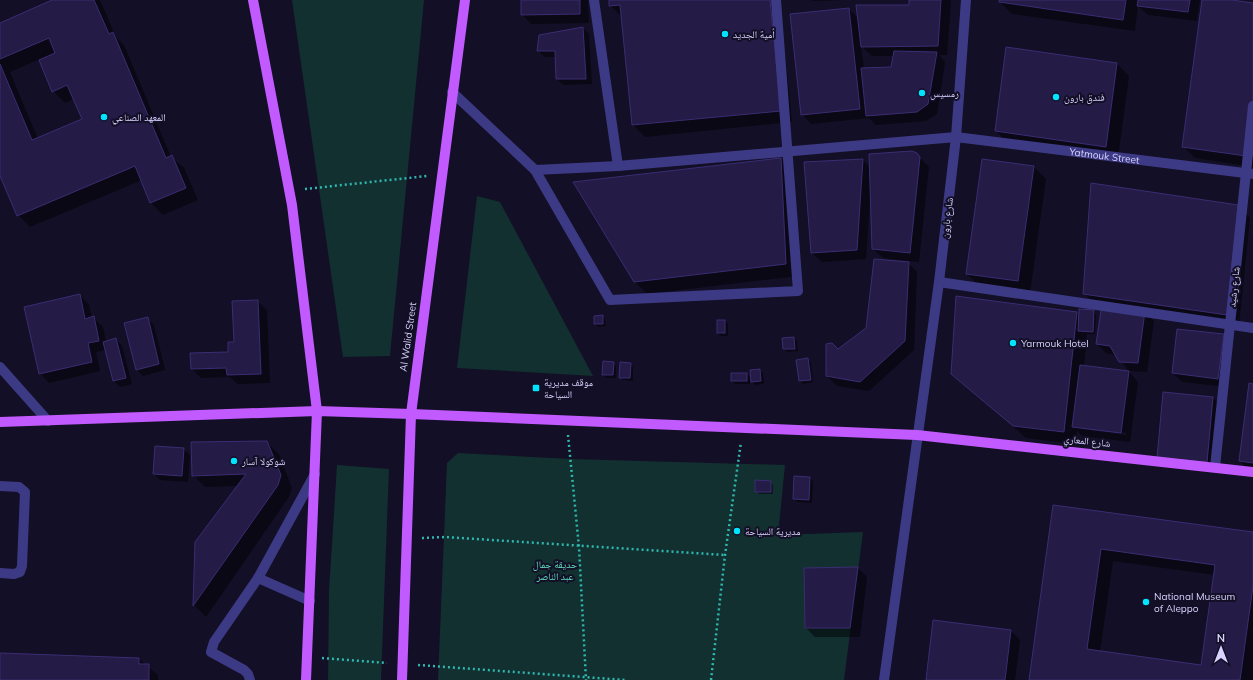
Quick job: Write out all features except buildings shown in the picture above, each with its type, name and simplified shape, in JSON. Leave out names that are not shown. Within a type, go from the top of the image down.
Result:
[{"type":"main road","points":[[254,0],[289,190],[311,350],[317,411],[306,680]]},
{"type":"main road","name":"Al Walid Street","points":[[402,680],[411,414],[441,174],[465,0]]},
{"type":"main road","name":"شارع المعاري","points":[[0,422],[317,411],[411,414],[917,435],[1253,472]]},
{"type":"street","points":[[594,0],[618,166]]},
{"type":"street","points":[[452,92],[535,170],[610,300],[798,291],[776,0]]},
{"type":"street","name":"شارع بارون","points":[[884,680],[939,282],[956,137],[966,0]]},
{"type":"street","name":"شارع رشيد","points":[[1215,467],[1230,324],[1249,173],[1253,106]]},
{"type":"street","name":"Yatmouk Street","points":[[535,170],[618,166],[787,150],[956,137],[1249,173]]},
{"type":"street","points":[[939,282],[1253,328]]},
{"type":"street","points":[[0,367],[48,421]]},
{"type":"street","points":[[250,680],[248,674],[244,670],[211,652],[214,642],[258,578],[315,474]]},
{"type":"street","points":[[0,486],[19,487],[25,492],[22,566],[20,572],[14,574],[0,574]]},
{"type":"street","points":[[258,578],[310,601]]},
{"type":"path","points":[[289,190],[441,174]]},
{"type":"path","points":[[566,421],[579,547],[586,679]]},
{"type":"path","points":[[711,680],[725,555],[743,428]]},
{"type":"path","points":[[408,538],[445,538],[725,555]]},
{"type":"path","points":[[307,657],[586,679],[625,680]]},
{"type":"green space","points":[[292,0],[424,0],[390,356],[343,357]]},
{"type":"green space","points":[[477,196],[500,202],[593,376],[457,368]]},
{"type":"green space","name":"حديقة جمال عبد الناصر","points":[[458,453],[571,459],[785,465],[778,535],[863,532],[844,680],[438,680],[447,463]]},
{"type":"green space","points":[[337,465],[389,469],[381,680],[328,680],[329,591]]},
{"type":"place","name":"أمية الجديد","points":[[725,34]]},
{"type":"place","name":"رمسيس","points":[[922,93]]},
{"type":"place","name":"فندق بارون","points":[[1056,97]]},
{"type":"place","name":"المعهد الصناعي","points":[[104,117]]},
{"type":"place","name":"Yarmouk Hotel","points":[[1013,343]]},
{"type":"place","name":"موقف مديرية السياحة","points":[[536,388]]},
{"type":"place","name":"شوكولا آسار","points":[[234,461]]},
{"type":"place","name":"مديرية السياحة","points":[[737,531]]},
{"type":"place","name":"National Museum of Aleppo","points":[[1146,602]]}]
